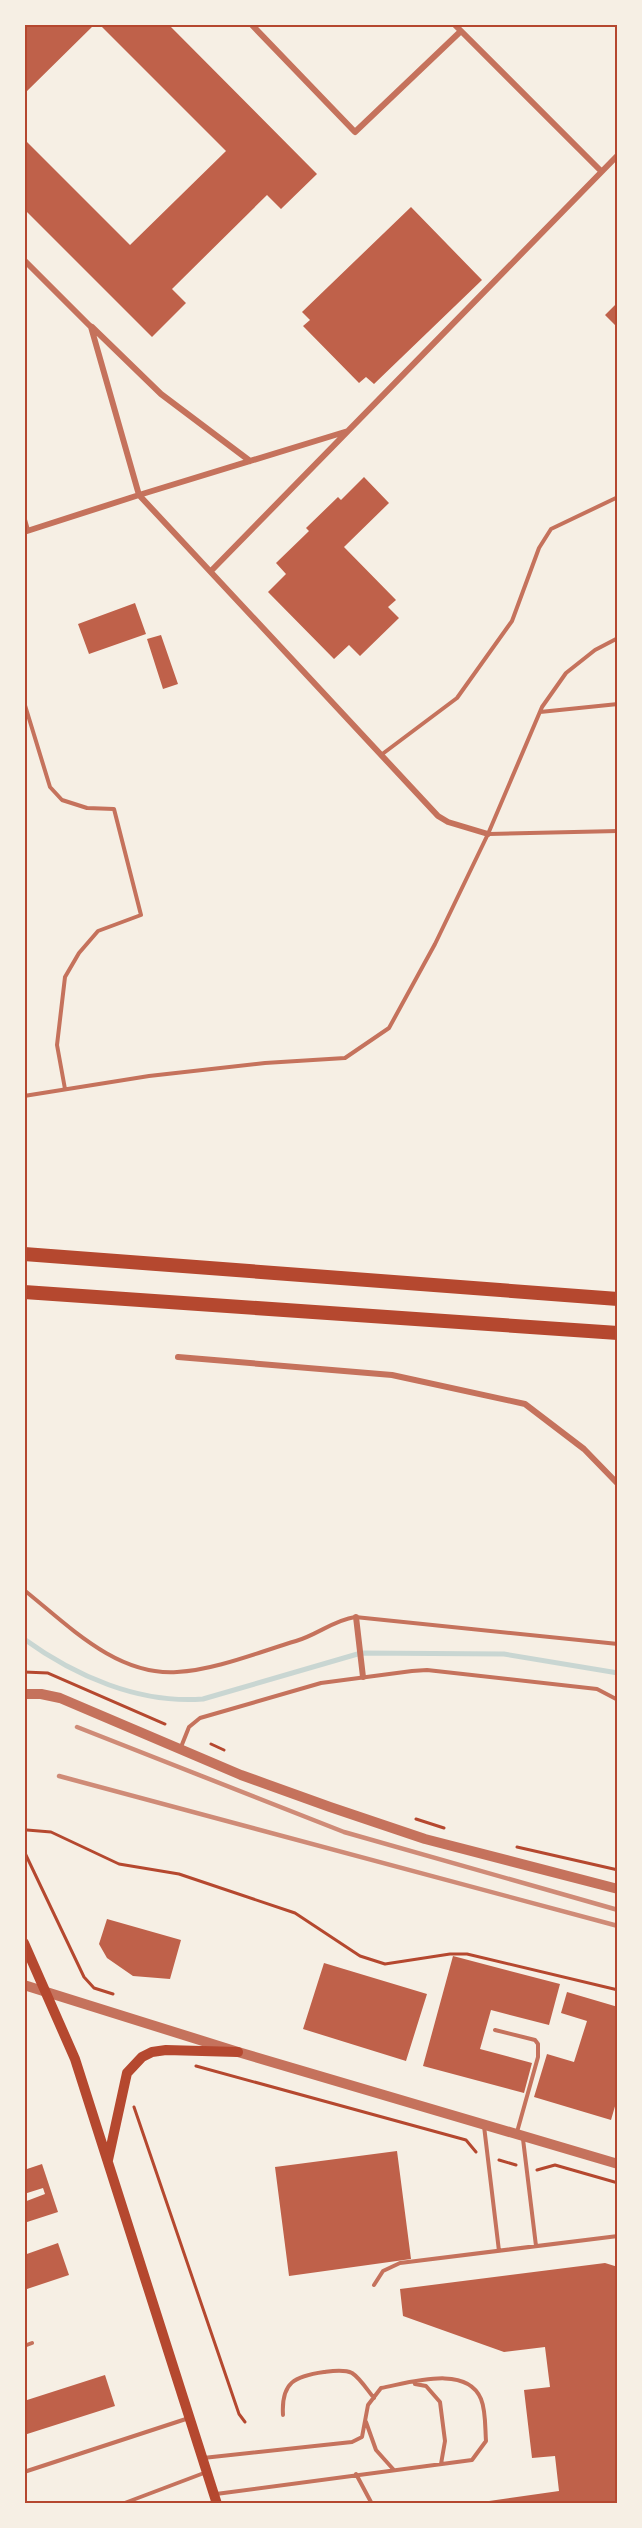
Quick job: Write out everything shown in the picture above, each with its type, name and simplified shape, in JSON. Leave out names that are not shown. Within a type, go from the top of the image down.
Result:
[{"type":"highway","points":[[24,1254],[618,1299]]},
{"type":"highway","points":[[24,1292],[618,1333]]},
{"type":"main road","points":[[24,1943],[75,2059],[216,2499]]},
{"type":"main road","points":[[107,2163],[126,2078],[129,2070],[142,2057],[166,2050],[238,2052]]},
{"type":"street","points":[[251,24],[355,132],[461,31]]},
{"type":"street","points":[[454,24],[601,171]]},
{"type":"street","points":[[211,572],[618,155]]},
{"type":"street","points":[[24,260],[161,394],[250,461]]},
{"type":"street","points":[[91,327],[139,495],[438,816],[448,822],[488,834]]},
{"type":"street","points":[[26,531],[350,431]]},
{"type":"street","points":[[178,1357],[392,1375],[525,1404],[584,1449],[618,1484]]},
{"type":"street","points":[[356,1617],[363,1677]]},
{"type":"street","points":[[24,1694],[60,1698],[241,1776],[425,1839],[618,1889]]},
{"type":"street","points":[[24,1985],[45,1994],[618,2164]]},
{"type":"lane","points":[[381,755],[457,698],[512,621],[539,548],[551,529],[618,497]]},
{"type":"lane","points":[[24,516],[26,531]]},
{"type":"lane","points":[[24,1096],[160,1074],[265,1063],[345,1058],[389,1028],[435,944],[488,834],[548,695],[567,673],[595,650],[618,638]]},
{"type":"lane","points":[[24,702],[50,787],[62,800],[87,808],[114,809],[141,915],[98,931],[79,952],[64,977],[57,1045],[65,1089]]},
{"type":"lane","points":[[540,712],[618,704]]},
{"type":"lane","points":[[488,834],[618,831]]},
{"type":"lane","points":[[24,1590],[94,1646],[118,1660],[157,1671],[196,1670],[300,1640],[340,1621],[356,1617],[618,1644]]},
{"type":"lane","points":[[180,1749],[189,1727],[200,1718],[313,1685],[363,1677],[427,1671],[597,1689],[618,1700]]},
{"type":"lane","points":[[495,2030],[535,2040],[538,2044],[538,2057],[520,2135],[527,2168],[536,2246]]},
{"type":"lane","points":[[483,2125],[499,2251]]},
{"type":"lane","points":[[374,2285],[383,2271],[400,2263],[618,2236]]},
{"type":"lane","points":[[24,2346],[32,2343]]},
{"type":"lane","points":[[284,2415],[282,2401],[285,2391],[301,2375],[337,2370],[352,2373],[374,2397]]},
{"type":"lane","points":[[203,2458],[352,2442],[362,2437],[368,2405],[381,2388],[451,2377],[467,2383],[481,2398],[486,2441],[472,2460],[357,2474],[216,2499]]},
{"type":"lane","points":[[411,2383],[426,2386],[440,2403],[444,2441],[441,2464]]},
{"type":"lane","points":[[24,2472],[189,2418]]},
{"type":"lane","points":[[366,2422],[376,2450],[393,2469]]},
{"type":"lane","points":[[122,2504],[208,2472]]},
{"type":"lane","points":[[357,2474],[372,2504]]},
{"type":"path","points":[[24,1672],[48,1673],[165,1724]]},
{"type":"path","points":[[211,1744],[230,1754]]},
{"type":"path","points":[[410,1817],[455,1831]]},
{"type":"path","points":[[27,1830],[51,1832],[119,1864],[179,1874],[295,1913],[360,1956],[385,1964],[450,1954],[467,1954],[618,1990]]},
{"type":"path","points":[[510,1845],[618,1870]]},
{"type":"path","points":[[24,1851],[84,1977],[94,1988],[113,1994]]},
{"type":"path","points":[[194,2066],[466,2140],[474,2150],[487,2156],[527,2168],[538,2170],[547,2165],[555,2165],[618,2183]]},
{"type":"path","points":[[132,2097],[238,2414],[245,2422]]},
{"type":"building","points":[[24,24],[95,24],[24,94]]},
{"type":"building","points":[[99,24],[168,24],[317,174],[281,209],[267,195],[172,289],[186,303],[152,337],[24,209],[24,139],[130,245],[226,151]]},
{"type":"building","points":[[411,207],[482,280],[374,384],[366,377],[359,383],[303,326],[310,320],[302,312]]},
{"type":"building","points":[[618,302],[618,328],[605,315]]},
{"type":"building","points":[[364,477],[389,503],[344,547],[396,600],[388,607],[399,618],[360,656],[349,645],[334,659],[268,592],[286,574],[276,563],[309,531],[306,528],[338,497],[341,500]]},
{"type":"building","points":[[135,603],[146,634],[89,654],[78,624]]},
{"type":"building","points":[[161,635],[178,684],[163,689],[147,639]]},
{"type":"building","points":[[107,1919],[181,1940],[170,1979],[133,1976],[107,1958],[99,1944]]},
{"type":"building","points":[[453,1956],[560,1984],[549,2025],[491,2010],[480,2049],[532,2063],[524,2093],[423,2066]]},
{"type":"building","points":[[324,1963],[427,1994],[406,2061],[303,2029]]},
{"type":"building","points":[[567,1992],[618,2007],[618,2096],[611,2120],[534,2097],[547,2054],[574,2062],[587,2021],[561,2013]]},
{"type":"building","points":[[397,2151],[411,2259],[289,2276],[275,2167]]},
{"type":"building","points":[[42,2164],[58,2212],[24,2223],[24,2202],[45,2194],[43,2188],[24,2194],[24,2170]]},
{"type":"building","points":[[58,2243],[69,2275],[24,2290],[24,2255]]},
{"type":"building","points":[[605,2263],[618,2267],[618,2504],[468,2504],[559,2491],[555,2456],[532,2458],[524,2390],[550,2387],[545,2347],[504,2352],[403,2316],[400,2289]]},
{"type":"building","points":[[105,2375],[115,2406],[24,2435],[24,2401]]},
{"type":"waterway","points":[[24,1639],[64,1665],[109,1685],[155,1697],[179,1699],[203,1699],[361,1653],[504,1654],[618,1673]]},
{"type":"railway","points":[[77,1727],[344,1832],[618,1910]]},
{"type":"railway","points":[[59,1776],[618,1926]]}]
